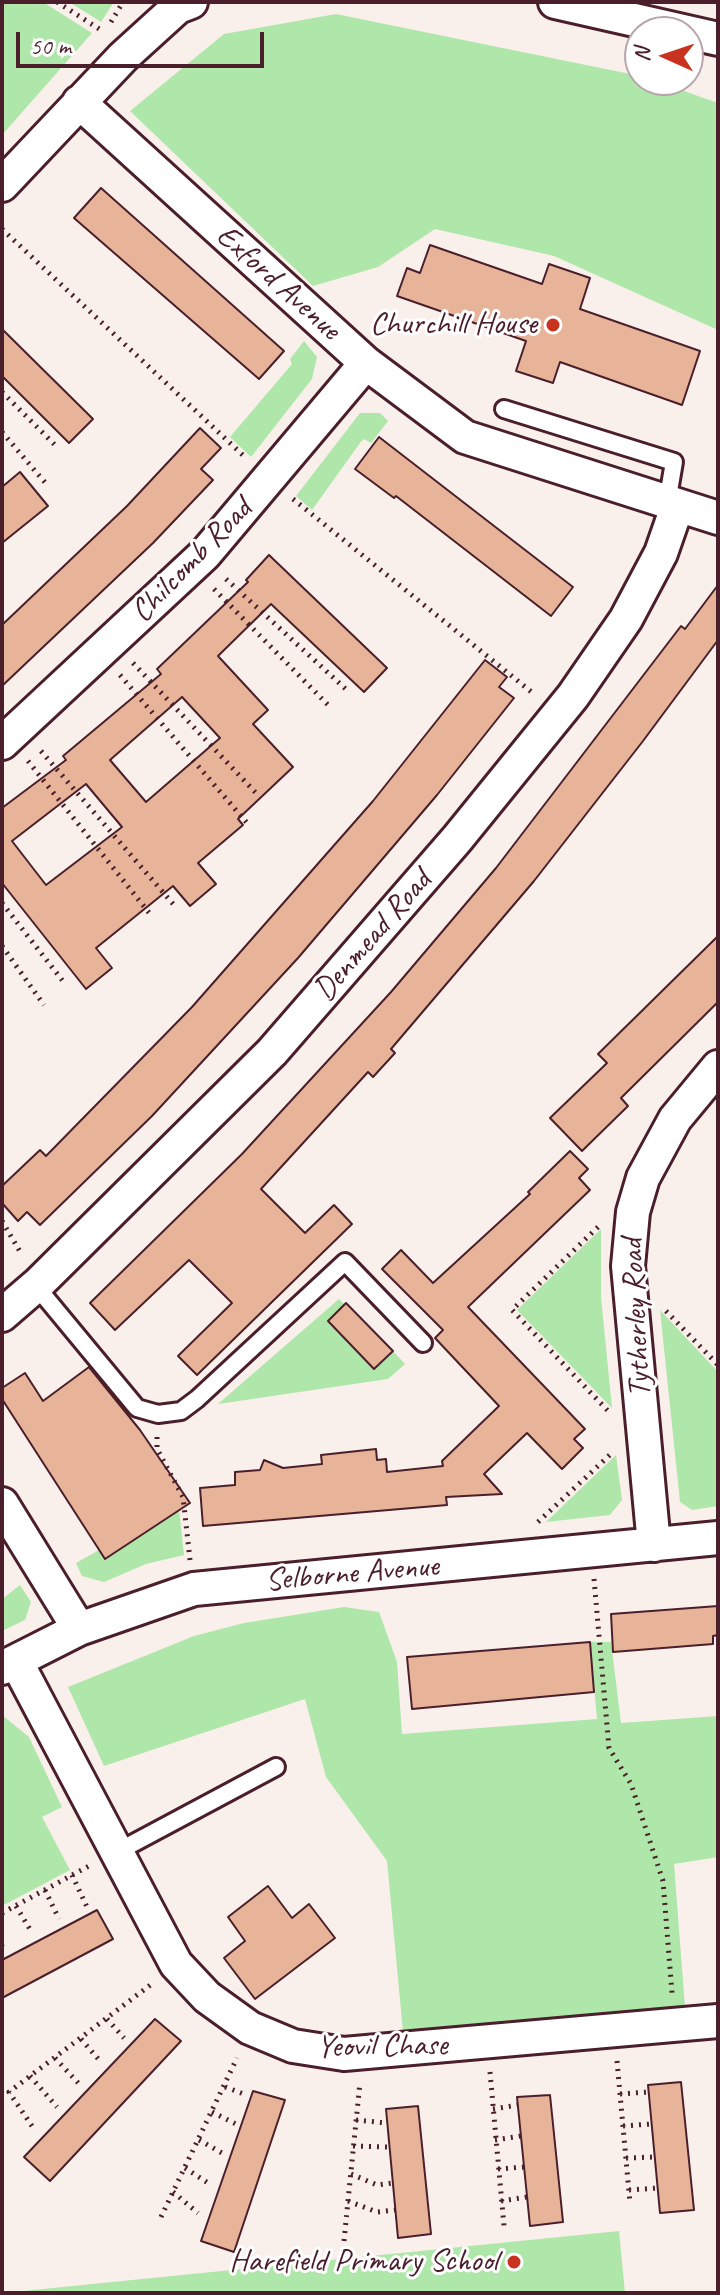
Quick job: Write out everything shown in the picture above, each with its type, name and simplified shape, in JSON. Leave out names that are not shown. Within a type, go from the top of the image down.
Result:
[{"type":"street","points":[[2,185],[79,102],[178,7],[191,2]]},
{"type":"street","points":[[555,2],[718,39]]},
{"type":"street","name":"Exford Avenue","points":[[79,102],[366,363],[465,437],[718,518]]},
{"type":"street","name":"Chilcomb Road","points":[[10,736],[197,562],[366,363]]},
{"type":"street","name":"Denmead Road","points":[[2,1315],[36,1286],[272,1052],[457,839],[558,714],[626,619],[661,553],[672,505]]},
{"type":"street","name":"Tytherley Road","points":[[654,1545],[628,1266],[633,1212],[643,1178],[675,1119],[718,1067]]},
{"type":"street","points":[[2,1504],[79,1629]]},
{"type":"street","name":"Selborne Avenue","points":[[9,1665],[79,1629],[194,1589],[718,1538]]},
{"type":"street","name":"Yeovil Chase","points":[[9,1665],[176,1964],[207,1997],[250,2028],[293,2046],[321,2052],[364,2054],[718,2021]]},
{"type":"lane","points":[[504,409],[674,462],[672,505]]},
{"type":"lane","points":[[36,1286],[137,1408],[158,1414],[181,1411],[197,1399],[345,1262],[423,1343]]},
{"type":"lane","points":[[115,1853],[276,1767]]},
{"type":"path","points":[[57,2],[105,32]]},
{"type":"path","points":[[2,229],[269,479],[558,714]]},
{"type":"path","points":[[2,392],[56,446]]},
{"type":"path","points":[[2,432],[48,486]]},
{"type":"path","points":[[197,562],[349,692]]},
{"type":"path","points":[[197,562],[331,708]]},
{"type":"path","points":[[107,647],[256,793]]},
{"type":"path","points":[[107,647],[247,823]]},
{"type":"path","points":[[10,736],[174,905]]},
{"type":"path","points":[[10,736],[150,914]]},
{"type":"path","points":[[2,903],[66,985]]},
{"type":"path","points":[[2,946],[44,1005]]},
{"type":"path","points":[[633,1212],[605,1220],[512,1310],[611,1414],[643,1430]]},
{"type":"path","points":[[632,1308],[660,1305],[718,1365]]},
{"type":"path","points":[[158,1414],[157,1449],[183,1497],[194,1589]]},
{"type":"path","points":[[534,1556],[532,1527],[623,1443],[643,1430]]},
{"type":"path","points":[[592,1551],[609,1748],[631,1784],[663,1881],[675,2026]]},
{"type":"path","points":[[2,1913],[115,1853]]},
{"type":"path","points":[[72,1875],[87,1907]]},
{"type":"path","points":[[45,1890],[59,1919]]},
{"type":"path","points":[[16,1906],[31,1931]]},
{"type":"path","points":[[32,2126],[9,2092],[176,1964]]},
{"type":"path","points":[[107,2019],[124,2038]]},
{"type":"path","points":[[161,2217],[225,2087],[250,2028]]},
{"type":"path","points":[[614,2032],[630,2203]]},
{"type":"path","points":[[81,2039],[100,2061]]},
{"type":"path","points":[[489,2043],[504,2226]]},
{"type":"path","points":[[344,2241],[364,2054]]},
{"type":"path","points":[[55,2058],[81,2086]]},
{"type":"path","points":[[30,2076],[57,2107]]},
{"type":"path","points":[[225,2087],[244,2094]]},
{"type":"path","points":[[620,2094],[648,2092]]},
{"type":"path","points":[[493,2109],[518,2105]]},
{"type":"path","points":[[212,2112],[236,2124]]},
{"type":"path","points":[[356,2120],[386,2123]]},
{"type":"path","points":[[623,2126],[651,2124]]},
{"type":"path","points":[[495,2140],[521,2136]]},
{"type":"path","points":[[199,2140],[222,2153]]},
{"type":"path","points":[[353,2146],[389,2147]]},
{"type":"path","points":[[626,2158],[654,2157]]},
{"type":"path","points":[[498,2169],[524,2167]]},
{"type":"path","points":[[185,2168],[208,2183]]},
{"type":"path","points":[[351,2174],[377,2185],[392,2183]]},
{"type":"path","points":[[629,2190],[658,2188]]},
{"type":"path","points":[[173,2192],[198,2213]]},
{"type":"path","points":[[501,2201],[527,2197]]},
{"type":"path","points":[[348,2201],[377,2212],[395,2210]]},
{"type":"green space","points":[[2,2],[43,2],[92,33],[2,135]]},
{"type":"green space","points":[[69,2],[114,2],[101,22]]},
{"type":"green space","points":[[336,14],[624,73],[624,96],[698,96],[718,103],[718,330],[554,256],[435,229],[378,267],[313,286],[130,111],[224,34]]},
{"type":"green space","points":[[304,341],[317,357],[312,379],[251,457],[230,437],[292,364],[290,359]]},
{"type":"green space","points":[[360,413],[380,413],[388,421],[371,443],[364,439],[360,443],[312,510],[296,496]]},
{"type":"green space","points":[[601,1229],[601,1297],[612,1408],[517,1310]]},
{"type":"green space","points":[[339,1299],[345,1305],[328,1321],[374,1369],[393,1351],[405,1364],[388,1379],[218,1404]]},
{"type":"green space","points":[[660,1310],[718,1372],[718,1506],[692,1510],[680,1502]]},
{"type":"green space","points":[[616,1455],[622,1500],[610,1515],[546,1522]]},
{"type":"green space","points":[[179,1509],[184,1555],[146,1564],[104,1582],[82,1576],[76,1563],[99,1550],[105,1559]]},
{"type":"green space","points":[[20,1585],[31,1602],[25,1620],[2,1631],[2,1599]]},
{"type":"green space","points":[[344,1607],[379,1612],[397,1662],[402,1734],[597,1719],[590,1642],[611,1642],[621,1723],[718,1716],[718,1857],[674,1864],[685,2007],[403,2032],[387,1861],[326,1777],[305,1699],[104,1766],[68,1687],[194,1636],[244,1623]]},
{"type":"green space","points":[[2,1715],[29,1737],[62,1807],[42,1817],[70,1870],[2,1906]]},
{"type":"green space","name":"Harefield Primary School","points":[[619,2231],[625,2293],[3,2293]]},
{"type":"building","points":[[101,188],[284,351],[259,379],[74,218]]},
{"type":"building","name":"Churchill House","points":[[430,245],[542,284],[549,264],[590,278],[580,309],[700,351],[682,405],[560,362],[553,383],[516,371],[526,341],[397,296],[407,268],[420,273]]},
{"type":"building","points":[[2,329],[93,419],[69,443],[2,376]]},
{"type":"building","points":[[200,428],[221,448],[201,469],[213,480],[153,543],[2,686],[2,625],[127,506]]},
{"type":"building","points":[[379,437],[573,587],[551,616],[396,496],[394,498],[355,469]]},
{"type":"building","points":[[20,472],[48,506],[2,543],[2,487]]},
{"type":"building","points":[[269,555],[387,668],[364,692],[271,604],[218,656],[268,710],[253,724],[293,767],[238,819],[243,825],[198,863],[216,884],[190,906],[173,886],[96,948],[112,968],[86,989],[2,883],[2,808],[66,760],[63,756],[161,674],[157,669],[248,582],[246,580]],"holes":[[[182,697],[220,738],[146,802],[110,760]],[[86,784],[122,827],[46,885],[12,841]]]},
{"type":"building","points":[[718,585],[718,640],[643,741],[534,881],[391,1049],[395,1053],[373,1077],[368,1072],[261,1189],[305,1233],[334,1205],[352,1224],[197,1375],[178,1356],[232,1303],[189,1260],[115,1330],[90,1303],[242,1154],[391,992],[496,868],[681,626],[685,629]]},
{"type":"building","points":[[485,660],[507,677],[499,687],[514,698],[437,795],[298,958],[152,1116],[40,1225],[27,1212],[18,1221],[2,1203],[2,1186],[40,1150],[46,1156],[192,1007],[373,801]]},
{"type":"building","points":[[718,936],[718,1002],[621,1098],[628,1106],[582,1151],[550,1118],[607,1063],[598,1054]]},
{"type":"building","points":[[570,1151],[588,1169],[579,1178],[590,1190],[468,1307],[585,1429],[574,1439],[583,1448],[562,1469],[527,1433],[484,1474],[502,1494],[446,1497],[447,1505],[203,1526],[200,1488],[235,1485],[235,1472],[260,1470],[264,1460],[283,1468],[322,1464],[321,1455],[376,1449],[377,1460],[386,1459],[387,1472],[443,1466],[442,1461],[499,1406],[435,1338],[443,1330],[382,1269],[401,1250],[433,1283],[530,1194],[528,1192]]},
{"type":"building","points":[[346,1303],[393,1351],[374,1369],[328,1321]]},
{"type":"building","points":[[89,1367],[140,1430],[190,1503],[105,1559],[2,1399],[2,1388],[25,1373],[43,1401]]},
{"type":"building","points":[[718,1606],[718,1635],[713,1636],[713,1644],[613,1652],[611,1614]]},
{"type":"building","points":[[590,1642],[594,1692],[412,1709],[407,1657]]},
{"type":"building","points":[[268,1886],[292,1918],[309,1904],[335,1938],[255,1999],[224,1958],[245,1941],[228,1917]]},
{"type":"building","points":[[97,1910],[113,1939],[2,1998],[2,1960]]},
{"type":"building","points":[[155,2019],[181,2041],[50,2181],[24,2157]]},
{"type":"building","points":[[681,2082],[694,2210],[660,2213],[648,2085]]},
{"type":"building","points":[[253,2091],[285,2100],[234,2252],[201,2241]]},
{"type":"building","points":[[550,2095],[563,2222],[530,2226],[517,2097]]},
{"type":"building","points":[[418,2106],[431,2234],[398,2238],[386,2109]]},
{"type":"place","name":"Churchill House","points":[[553,325]]},
{"type":"place","name":"Harefield Primary School","points":[[514,2262]]}]
